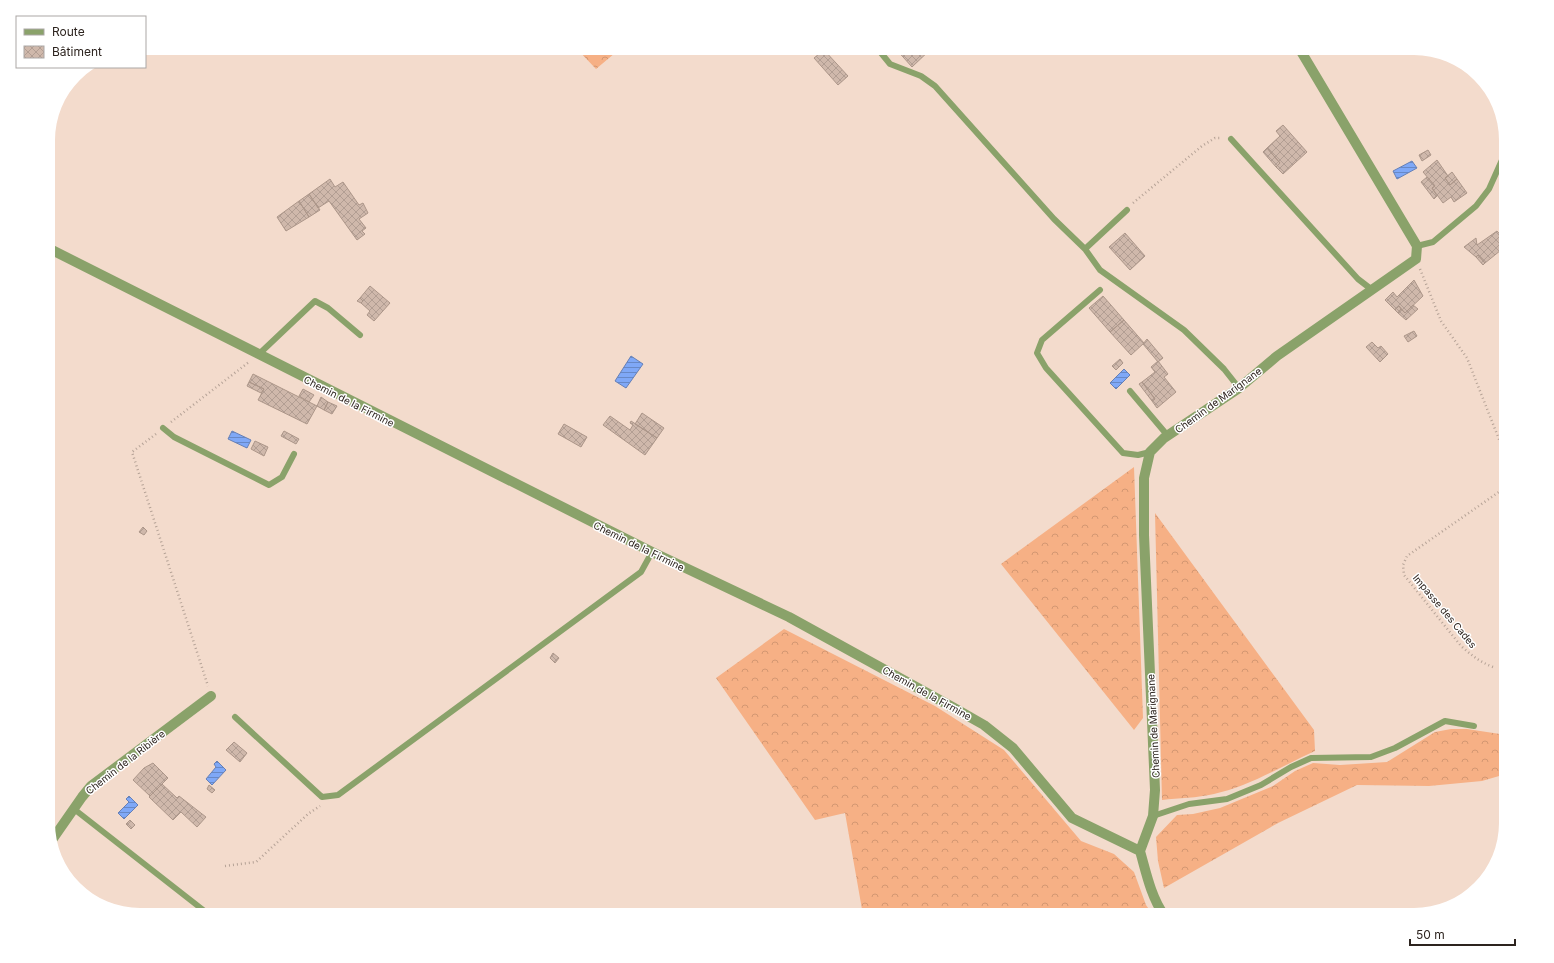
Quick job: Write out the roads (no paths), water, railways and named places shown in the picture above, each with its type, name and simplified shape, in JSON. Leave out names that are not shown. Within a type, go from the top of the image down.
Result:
[{"type":"street","points":[[1303,55],[1418,246]]},
{"type":"street","name":"Chemin de Marignane","points":[[1140,851],[1153,816],[1155,790],[1154,738],[1147,636],[1148,607],[1144,535],[1144,478],[1150,452],[1168,436],[1239,388],[1277,356],[1416,259],[1418,246]]},
{"type":"street","name":"Chemin de la Firmine","points":[[55,252],[652,552],[789,617],[984,725],[1013,748],[1072,818],[1140,851]]},
{"type":"street","name":"Chemin de la Ribière","points":[[56,834],[91,786],[211,696]]},
{"type":"street","points":[[1140,851],[1159,908]]},
{"type":"lane","points":[[883,55],[890,64],[921,76],[934,86],[1054,219],[1084,249],[1100,270],[1184,330],[1224,368],[1239,388]]},
{"type":"lane","points":[[1231,139],[1358,280],[1371,289]]},
{"type":"lane","points":[[1418,246],[1433,242],[1476,206],[1489,189],[1499,166]]},
{"type":"lane","points":[[1084,249],[1127,210]]},
{"type":"lane","points":[[1100,290],[1042,340],[1036,353],[1046,368],[1123,453],[1138,455],[1150,452]]},
{"type":"lane","points":[[258,355],[315,301],[328,308],[360,336]]},
{"type":"lane","points":[[1130,391],[1168,436]]},
{"type":"lane","points":[[163,428],[174,437],[269,485],[282,477],[294,454]]},
{"type":"lane","points":[[235,717],[322,797],[338,795],[641,572],[652,552]]},
{"type":"lane","points":[[1153,816],[1189,804],[1226,799],[1261,785],[1290,766],[1311,758],[1371,756],[1395,748],[1445,721],[1474,726]]},
{"type":"lane","points":[[74,809],[200,908]]},
{"type":"water","points":[[1412,161],[1417,168],[1397,179],[1393,171]]},
{"type":"water","points":[[631,356],[643,364],[626,388],[615,381]]},
{"type":"water","points":[[1124,369],[1130,375],[1116,389],[1110,383]]},
{"type":"water","points":[[232,431],[251,440],[247,448],[228,439]]},
{"type":"water","points":[[217,761],[226,770],[212,785],[206,779],[216,767],[214,764]]},
{"type":"water","points":[[129,796],[138,805],[124,819],[118,813],[129,802],[126,799]]}]
